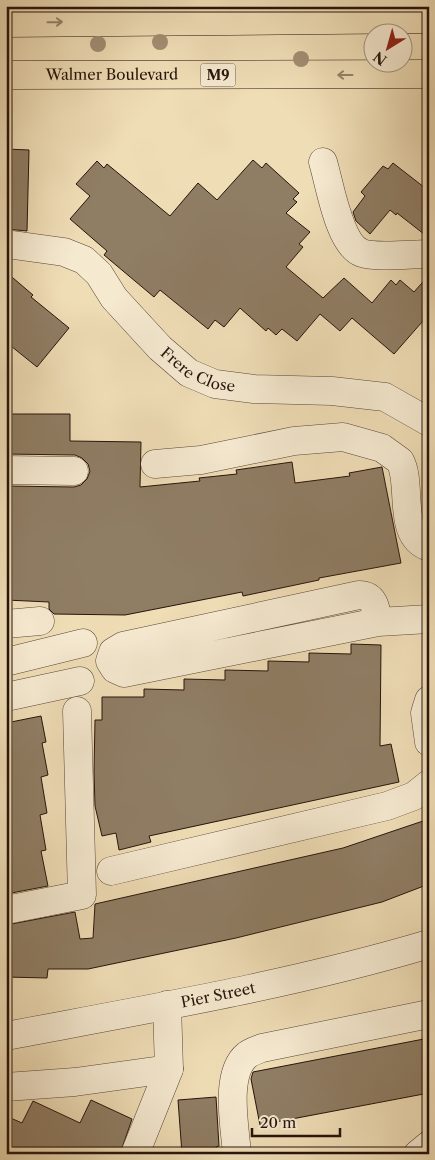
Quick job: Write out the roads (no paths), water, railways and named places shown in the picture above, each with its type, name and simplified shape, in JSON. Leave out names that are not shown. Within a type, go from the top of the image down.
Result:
[{"type":"main road","points":[[6,23],[429,19]]},
{"type":"main road","name":"Walmer Boulevard","points":[[6,75],[429,74]]},
{"type":"street","points":[[323,162],[345,235],[353,248],[369,255],[429,254]]},
{"type":"street","name":"Frere Close","points":[[6,244],[64,252],[84,260],[99,274],[114,298],[160,348],[189,373],[215,384],[254,389],[332,391],[386,397],[429,422]]},
{"type":"street","points":[[155,464],[201,460],[294,441],[348,436],[382,448],[400,461],[412,531],[420,543],[429,547]]},
{"type":"street","points":[[6,470],[74,471]]},
{"type":"street","points":[[378,622],[373,602],[370,598],[359,595],[122,646],[113,652],[110,661],[115,669],[124,673],[378,622],[429,619]]},
{"type":"street","points":[[6,624],[40,621]]},
{"type":"street","points":[[6,662],[83,644]]},
{"type":"street","points":[[6,697],[80,681]]},
{"type":"street","points":[[429,700],[425,714],[429,742]]},
{"type":"street","points":[[6,910],[82,895],[77,711]]},
{"type":"street","points":[[111,871],[386,806],[414,796],[429,784]]},
{"type":"street","name":"Pier Street","points":[[6,1036],[167,1005],[369,961],[429,944]]},
{"type":"street","points":[[135,1154],[169,1069],[167,1005]]},
{"type":"street","points":[[237,1154],[233,1082],[241,1062],[249,1054],[262,1048],[429,1014]]},
{"type":"street","points":[[6,1087],[75,1082],[169,1069]]},
{"type":"street","points":[[418,1154],[429,1145]]}]
